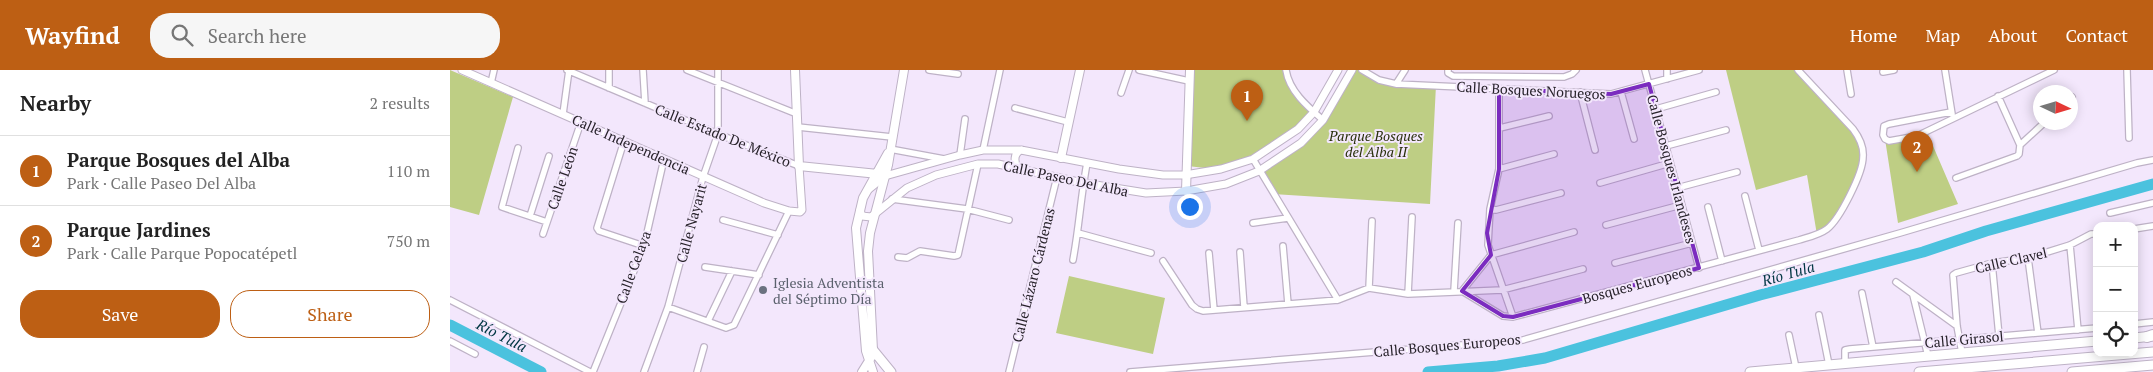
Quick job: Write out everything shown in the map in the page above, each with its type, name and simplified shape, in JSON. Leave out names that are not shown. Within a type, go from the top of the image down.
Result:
[{"type":"main road","points":[[795,70],[799,166]]},
{"type":"main road","points":[[862,372],[873,350],[868,251],[885,176],[904,70]]},
{"type":"main road","points":[[1061,158],[1080,70]]},
{"type":"main road","points":[[1186,191],[1185,175],[1190,70]]},
{"type":"main road","points":[[873,372],[866,351],[856,228],[867,191],[889,150]]},
{"type":"main road","name":"Calle Estado De México","points":[[799,166],[885,176]]},
{"type":"main road","points":[[2138,338],[2151,336]]},
{"type":"main road","points":[[1750,372],[2093,341]]},
{"type":"main road","points":[[873,350],[891,372]]},
{"type":"main road","points":[[1919,372],[2153,352]]},
{"type":"main road","points":[[2072,372],[2153,365]]},
{"type":"street","name":"Calle Independencia","points":[[462,70],[703,177],[764,203],[789,211],[802,211],[799,166]]},
{"type":"street","points":[[490,83],[494,70]]},
{"type":"street","points":[[563,114],[568,70]]},
{"type":"street","name":"Calle Estado De México","points":[[568,70],[718,134],[799,166]]},
{"type":"street","points":[[609,70],[609,88]]},
{"type":"street","points":[[643,70],[645,103]]},
{"type":"street","points":[[687,70],[797,114]]},
{"type":"street","name":"Calle Nayarit","points":[[644,372],[668,307],[703,177],[718,134],[718,70]]},
{"type":"street","points":[[929,70],[958,74]]},
{"type":"street","points":[[983,150],[1000,70]]},
{"type":"street","points":[[1121,94],[1129,70]]},
{"type":"street","points":[[1139,70],[1189,81]]},
{"type":"street","points":[[1286,70],[1290,83],[1296,92],[1323,120]]},
{"type":"street","name":"Calle Paseo Del Alba","points":[[867,191],[885,176],[983,150],[1021,150],[1142,173],[1185,175],[1221,169],[1253,158],[1298,129],[1314,112],[1338,70]]},
{"type":"street","name":"Calle Paseo Del Alba","points":[[875,214],[907,188],[959,168],[978,164],[998,164],[1083,184],[1146,193],[1186,191],[1226,184],[1259,171],[1300,143],[1323,120],[1352,70]]},
{"type":"street","name":"Calle Bosques Noruegos","points":[[1362,70],[1379,80],[1396,84],[1611,94],[1699,70]]},
{"type":"street","points":[[1396,84],[1406,70]]},
{"type":"street","points":[[1448,70],[1448,73],[1453,76],[1564,77],[1576,70]]},
{"type":"street","name":"Calle Bosques Irlandeses","points":[[1645,70],[1699,268]]},
{"type":"street","points":[[1667,70],[1667,79]]},
{"type":"street","name":"Bosques Europeos","points":[[1513,317],[1817,235],[1837,218],[1862,165],[1863,157],[1859,137],[1798,70]]},
{"type":"street","points":[[1847,70],[1851,94]]},
{"type":"street","points":[[1883,72],[1894,70]]},
{"type":"street","points":[[1945,70],[1952,115]]},
{"type":"street","points":[[1952,115],[1889,124],[1884,126],[1882,130],[1885,139],[1893,141],[1917,136],[1952,115],[2054,70]]},
{"type":"street","points":[[2128,70],[2128,138]]},
{"type":"street","points":[[1462,290],[1503,316],[1513,317],[1491,255],[1487,233],[1499,169],[1499,89]]},
{"type":"street","points":[[1580,92],[1595,150]]},
{"type":"street","points":[[1621,92],[1634,139]]},
{"type":"street","points":[[1656,109],[1716,92]]},
{"type":"street","points":[[1956,178],[2019,154],[2020,145],[1998,96]]},
{"type":"street","points":[[1015,108],[1068,122]]},
{"type":"street","points":[[1500,128],[1549,116]]},
{"type":"street","points":[[960,155],[965,120]]},
{"type":"street","name":"Calle León","points":[[543,234],[581,122]]},
{"type":"street","points":[[798,127],[892,137]]},
{"type":"street","points":[[1666,146],[1726,130]]},
{"type":"street","points":[[2020,145],[2036,130]]},
{"type":"street","points":[[624,141],[597,228],[599,231],[644,246]]},
{"type":"street","points":[[518,148],[502,204],[504,208],[547,222]]},
{"type":"street","points":[[889,150],[946,159]]},
{"type":"street","points":[[1017,168],[1016,155],[1021,150]]},
{"type":"street","points":[[1499,169],[1554,154]]},
{"type":"street","points":[[530,216],[549,156]]},
{"type":"street","points":[[1253,158],[1259,171],[1338,300]]},
{"type":"street","name":"Calle Celaya","points":[[592,372],[644,246],[664,159]]},
{"type":"street","name":"Calle Bosques Europeos","points":[[1130,372],[1523,340],[1900,233],[2137,162],[2153,160]]},
{"type":"street","points":[[1073,260],[1086,163]]},
{"type":"street","points":[[1600,183],[1670,163]]},
{"type":"street","points":[[898,257],[906,258],[920,251],[954,256],[958,254],[978,164]]},
{"type":"street","points":[[1677,188],[1737,172]]},
{"type":"street","name":"Calle Lázaro Cárdenas","points":[[1009,372],[1057,177]]},
{"type":"street","points":[[1490,209],[1496,210],[1562,193]]},
{"type":"street","points":[[1745,196],[1759,250]]},
{"type":"street","points":[[892,199],[967,209],[1009,220]]},
{"type":"street","points":[[2110,213],[2153,203]]},
{"type":"street","points":[[1606,225],[1681,205]]},
{"type":"street","points":[[1708,207],[1722,261]]},
{"type":"street","points":[[860,210],[864,217],[875,214]]},
{"type":"street","points":[[668,307],[726,328],[734,325],[789,211]]},
{"type":"street","points":[[1253,223],[1288,218]]},
{"type":"street","points":[[1408,294],[1412,218]]},
{"type":"street","points":[[723,220],[778,235]]},
{"type":"street","points":[[1369,288],[1372,221]]},
{"type":"street","points":[[1454,291],[1458,223]]},
{"type":"street","points":[[2138,228],[2153,226]]},
{"type":"street","points":[[1462,290],[1491,255],[1574,232]]},
{"type":"street","points":[[1078,233],[1151,253]]},
{"type":"street","name":"Calle Clavel","points":[[1957,326],[1953,275],[1956,272],[1992,263],[2028,258],[2070,245],[2093,234]]},
{"type":"street","points":[[1616,263],[1692,242]]},
{"type":"street","points":[[2070,245],[2078,330]]},
{"type":"street","points":[[1283,246],[1288,304]]},
{"type":"street","points":[[1240,252],[1244,308]]},
{"type":"street","points":[[1209,254],[1214,310]]},
{"type":"street","points":[[2028,258],[2038,333]]},
{"type":"street","points":[[1163,261],[1192,305],[1203,311],[1338,300],[1369,288],[1408,294],[1462,290],[1502,290],[1583,269]]},
{"type":"street","points":[[1992,263],[1999,336]]},
{"type":"street","points":[[705,268],[759,275]]},
{"type":"street","points":[[708,321],[732,271]]},
{"type":"street","points":[[1896,282],[1957,326],[1962,353]]},
{"type":"street","points":[[1862,293],[1873,347]]},
{"type":"street","points":[[1913,294],[1928,356]]},
{"type":"street","points":[[450,300],[592,372]]},
{"type":"street","points":[[1819,315],[1829,365]]},
{"type":"street","points":[[2138,324],[2153,322]]},
{"type":"street","name":"Calle Girasol","points":[[1845,364],[1845,350],[2093,328]]},
{"type":"street","points":[[1789,334],[1796,368]]},
{"type":"street","points":[[2006,336],[2008,349]]},
{"type":"street","points":[[450,341],[475,354]]},
{"type":"street","points":[[697,372],[704,348]]},
{"type":"highlighted area","points":[[1649,84],[1699,268],[1513,317],[1503,316],[1462,291],[1491,255],[1487,233],[1499,169],[1499,89],[1611,94]]},
{"type":"green space","points":[[450,70],[513,97],[479,215],[450,207]]},
{"type":"green space","points":[[1190,70],[1286,70],[1290,83],[1314,112],[1273,147],[1248,160],[1219,169],[1188,166]]},
{"type":"green space","name":"Parque Bosques del Alba II","points":[[1352,70],[1362,70],[1379,80],[1436,85],[1430,204],[1273,194],[1259,171],[1300,143],[1323,120]]},
{"type":"green space","points":[[1726,70],[1798,70],[1859,137],[1862,165],[1837,219],[1817,235],[1807,175],[1756,190]]},
{"type":"green space","points":[[1927,132],[1958,204],[1898,223],[1885,139]]},
{"type":"green space","points":[[1069,276],[1165,298],[1153,354],[1056,333]]},
{"type":"waterway","name":"Río Tula","points":[[1428,372],[1498,366],[1545,358],[1760,295],[1923,252],[1986,231],[2153,184]]},
{"type":"waterway","name":"Río Tula","points":[[450,325],[541,372]]},
{"type":"place","name":"Parque Bosques del Alba","points":[[1247,121]]},
{"type":"place","name":"Parque Jardines","points":[[1917,172]]},
{"type":"place","name":"Iglesia Adventista del Séptimo Día","points":[[763,290]]}]
